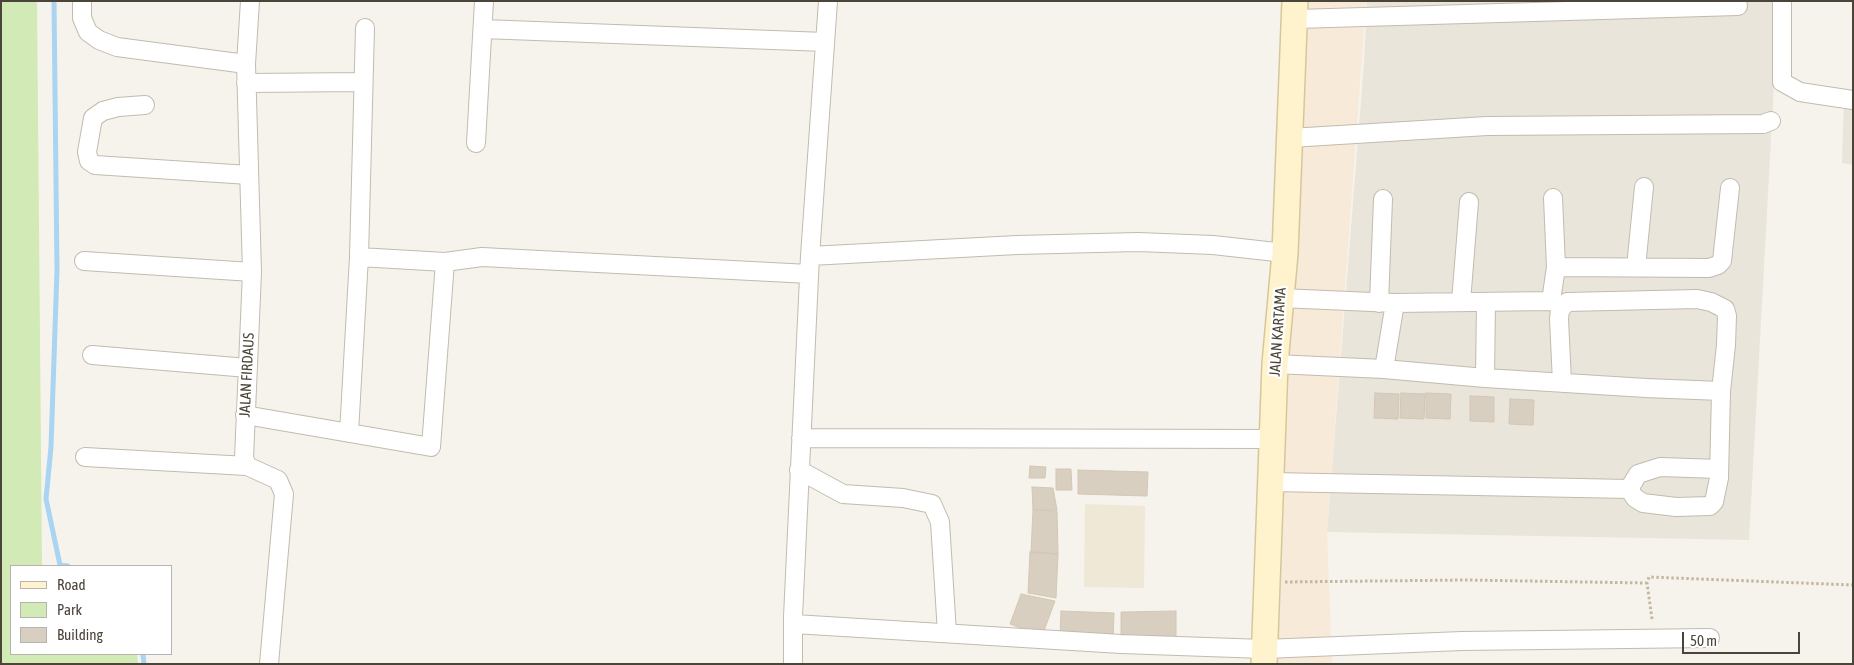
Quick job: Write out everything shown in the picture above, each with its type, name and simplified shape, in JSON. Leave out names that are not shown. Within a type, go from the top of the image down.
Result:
[{"type":"main road","name":"JALAN KARTAMA","points":[[1264,656],[1276,364],[1285,253],[1296,10]]},
{"type":"street","points":[[82,1],[82,18],[88,32],[117,47],[246,64]]},
{"type":"street","name":"JALAN FIRDAUS","points":[[247,466],[244,458],[245,415],[252,272],[246,83],[250,1]]},
{"type":"street","points":[[476,143],[484,1]]},
{"type":"street","points":[[793,664],[799,470],[809,274],[828,1]]},
{"type":"street","points":[[1782,1],[1782,82],[1800,92],[1853,100]]},
{"type":"street","points":[[1296,10],[1738,6]]},
{"type":"street","points":[[349,433],[359,258],[364,28]]},
{"type":"street","points":[[483,28],[825,42]]},
{"type":"street","points":[[246,83],[363,82]]},
{"type":"street","points":[[145,105],[103,111],[93,118],[86,152],[89,161],[95,165],[249,175]]},
{"type":"street","points":[[1290,138],[1487,126],[1763,124],[1772,121]]},
{"type":"street","points":[[1636,266],[1644,187]]},
{"type":"street","points":[[1556,267],[1636,266],[1709,268],[1718,266],[1722,261],[1730,188]]},
{"type":"street","points":[[1280,298],[1387,303],[1551,301],[1556,267],[1554,198]]},
{"type":"street","points":[[1384,199],[1387,303],[1384,369]]},
{"type":"street","points":[[1461,302],[1470,202]]},
{"type":"street","points":[[810,256],[1016,245],[1138,242],[1213,245],[1285,253]]},
{"type":"street","points":[[359,258],[445,262],[482,257],[809,274]]},
{"type":"street","points":[[84,261],[252,272]]},
{"type":"street","points":[[245,415],[431,447],[445,262]]},
{"type":"street","points":[[1562,382],[1559,319],[1560,310],[1567,302],[1697,299],[1711,302],[1725,309],[1727,316],[1725,368],[1721,391],[1717,496],[1710,506],[1676,507],[1644,503],[1635,498],[1629,489]]},
{"type":"street","points":[[1485,378],[1486,302]]},
{"type":"street","points":[[92,355],[248,368]]},
{"type":"street","points":[[1276,364],[1384,369],[1485,378],[1721,391]]},
{"type":"street","points":[[801,438],[1273,439]]},
{"type":"street","points":[[86,457],[247,466],[278,480],[284,494],[269,664]]},
{"type":"street","points":[[1629,489],[1638,474],[1660,467],[1719,469]]},
{"type":"street","points":[[799,470],[843,494],[903,498],[932,504],[940,522],[947,633]]},
{"type":"street","points":[[1272,482],[1629,489]]},
{"type":"street","points":[[794,624],[1121,644],[1264,656],[1462,641],[1710,638]]},
{"type":"path","points":[[1652,619],[1647,583],[1649,577],[1654,576],[1853,585]]},
{"type":"path","points":[[1267,582],[1466,580],[1647,583]]},
{"type":"shaded area","points":[[1303,1],[1366,1],[1327,532],[1332,664],[1271,664]]},
{"type":"shaded area","points":[[1367,1],[1774,1],[1774,84],[1749,540],[1327,532],[1364,63]]},
{"type":"shaded area","points":[[1844,93],[1853,94],[1853,165],[1842,163]]},
{"type":"shaded area","points":[[1085,504],[1145,506],[1144,588],[1084,587]]},
{"type":"green space","points":[[1,1],[37,1],[42,565],[10,565],[10,655],[137,655],[138,664],[1,664]]},
{"type":"building","points":[[1375,393],[1399,394],[1398,419],[1374,418]]},
{"type":"building","points":[[1401,393],[1425,394],[1424,419],[1400,418]]},
{"type":"building","points":[[1426,393],[1451,394],[1450,419],[1426,418]]},
{"type":"building","points":[[1470,396],[1494,397],[1494,422],[1470,421]]},
{"type":"building","points":[[1510,399],[1534,400],[1533,425],[1509,424]]},
{"type":"building","points":[[1030,466],[1046,467],[1045,478],[1029,478]]},
{"type":"building","points":[[1056,469],[1071,469],[1072,490],[1056,490]]},
{"type":"building","points":[[1078,470],[1148,472],[1147,496],[1078,494]]},
{"type":"building","points":[[1032,487],[1053,488],[1057,510],[1033,510]]},
{"type":"building","points":[[1033,510],[1057,511],[1058,554],[1031,552]]},
{"type":"building","points":[[1030,552],[1058,554],[1056,598],[1028,593]]},
{"type":"building","points":[[1021,594],[1055,601],[1042,636],[1010,624]]},
{"type":"building","points":[[1061,611],[1114,613],[1113,641],[1060,639]]},
{"type":"building","points":[[1176,611],[1176,641],[1121,641],[1121,612]]},
{"type":"waterway","points":[[54,1],[57,270],[51,447],[46,499],[60,565]]},
{"type":"waterway","points":[[143,655],[144,664]]}]
